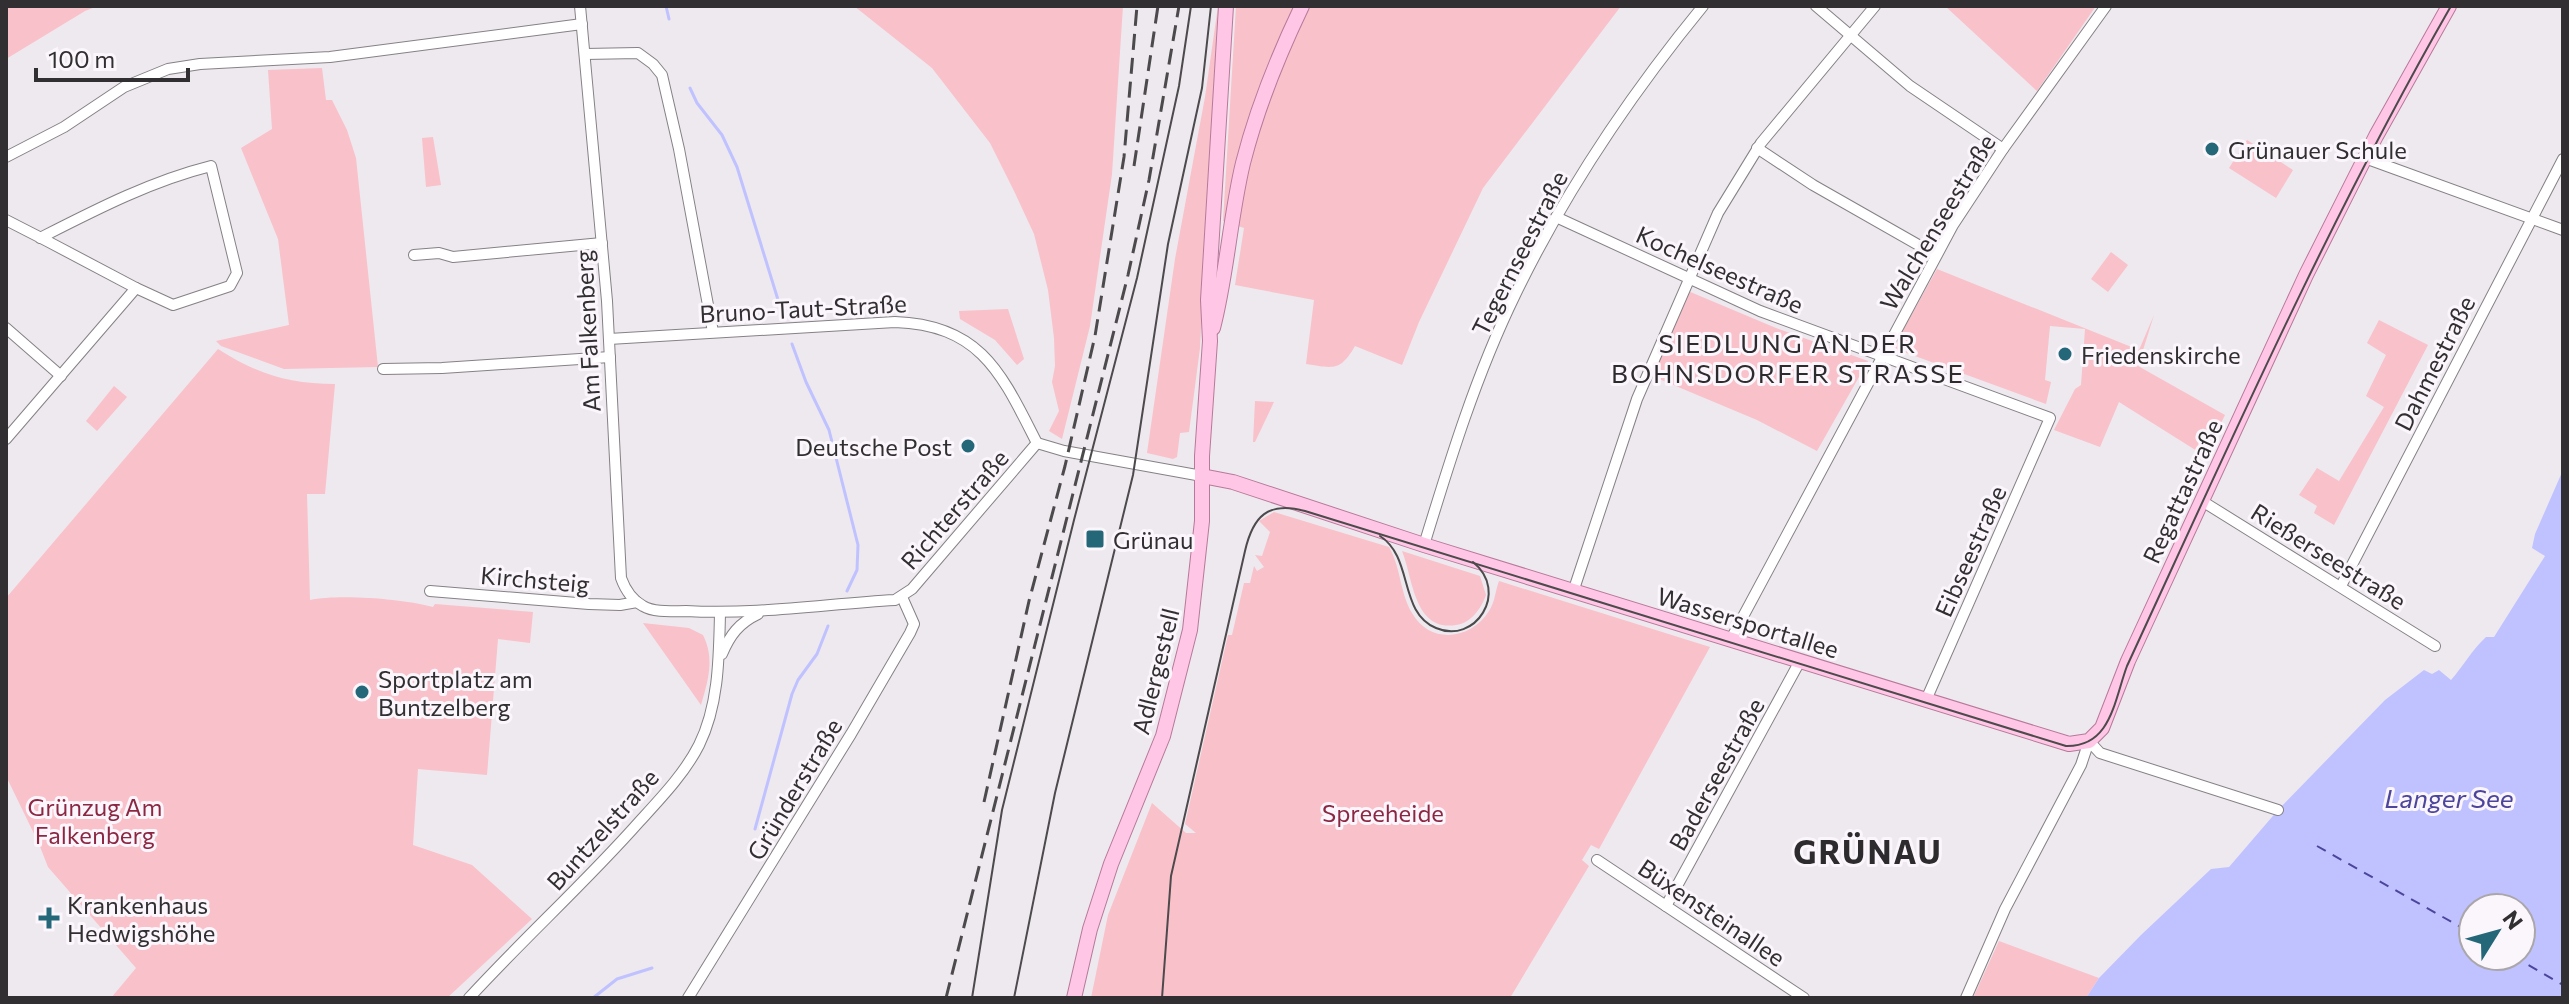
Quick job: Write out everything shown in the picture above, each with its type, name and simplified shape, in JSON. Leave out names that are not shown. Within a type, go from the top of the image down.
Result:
[{"type":"main road","name":"Adlergestell","points":[[1074,998],[1090,929],[1111,864],[1163,736],[1184,661],[1200,555],[1210,341],[1208,300],[1226,6]]},
{"type":"main road","name":"Adlergestell","points":[[1210,341],[1220,303],[1237,191],[1254,125],[1274,69],[1302,6]]},
{"type":"main road","name":"Regattastraße","points":[[2089,741],[2102,728],[2128,661],[2306,275],[2365,158],[2449,6]]},
{"type":"main road","name":"Wassersportallee","points":[[1202,476],[1233,482],[1573,592],[2069,744],[2089,741]]},
{"type":"street","name":"Am Falkenberg","points":[[580,6],[609,339],[621,578],[624,587],[637,602]]},
{"type":"street","name":"Tegernseestraße","points":[[1424,545],[1475,389],[1514,296],[1556,217],[1624,111],[1703,6]]},
{"type":"street","points":[[1816,6],[1910,86],[2003,149]]},
{"type":"street","points":[[1573,592],[1637,399],[1688,278],[1723,205],[1757,148],[1875,6]]},
{"type":"street","name":"Walchenseestraße","points":[[1731,639],[1936,255],[2003,149],[2106,6]]},
{"type":"street","points":[[6,157],[64,127],[124,87],[168,69],[200,64],[330,57],[582,24]]},
{"type":"street","points":[[585,54],[638,53],[662,75],[682,163],[713,332]]},
{"type":"street","points":[[1757,148],[1813,185],[1936,255]]},
{"type":"street","points":[[2365,158],[2563,230]]},
{"type":"street","name":"Dahmestraße","points":[[2341,586],[2563,159]]},
{"type":"street","points":[[6,220],[40,238],[136,288],[173,305],[230,286],[237,273],[211,166],[166,179],[40,238]]},
{"type":"street","name":"Kochelseestraße","points":[[1556,217],[1760,311],[2050,418]]},
{"type":"street","points":[[414,255],[439,253],[453,257],[602,243]]},
{"type":"street","points":[[6,439],[136,288]]},
{"type":"street","name":"Bruno-Taut-Straße","points":[[609,339],[895,322],[925,323],[960,338],[986,356],[1014,399],[1037,443]]},
{"type":"street","points":[[6,328],[61,376]]},
{"type":"street","points":[[383,369],[610,357]]},
{"type":"street","name":"Eibseestraße","points":[[1926,700],[2050,418]]},
{"type":"street","name":"Richterstraße","points":[[637,602],[656,610],[720,613],[895,600],[912,589],[1037,443],[1064,451],[1202,476]]},
{"type":"street","name":"Rießerseestraße","points":[[2202,501],[2435,646]]},
{"type":"street","name":"Kirchsteig","points":[[430,591],[589,604],[637,602]]},
{"type":"street","name":"Gründerstraße","points":[[688,998],[910,633],[914,624],[902,597]]},
{"type":"street","name":"Buntzelstraße","points":[[719,661],[730,636],[740,624],[764,611]]},
{"type":"street","name":"Buntzelstraße","points":[[469,998],[625,838],[690,759],[700,743],[715,693],[720,613]]},
{"type":"street","name":"Baderseestraße","points":[[1666,906],[1800,661]]},
{"type":"street","name":"Wassersportallee","points":[[2089,741],[2100,753],[2278,810]]},
{"type":"street","name":"Regattastraße","points":[[1966,998],[2005,909],[2084,758],[2089,741]]},
{"type":"street","name":"Büxensteinallee","points":[[1597,860],[1804,998]]},
{"type":"green space","points":[[6,6],[98,6],[6,59]]},
{"type":"green space","points":[[854,6],[1123,6],[1112,174],[1090,326],[1062,439],[1049,431],[1059,411],[1052,382],[1054,338],[1048,290],[1034,234],[1015,193],[990,143],[932,68]]},
{"type":"green space","points":[[1218,6],[1200,348],[1189,432],[1180,433],[1177,457],[1173,459],[1147,453],[1175,259],[1205,97]]},
{"type":"green space","points":[[1236,6],[1621,6],[1483,188],[1419,322],[1402,365],[1355,346],[1345,360],[1335,366],[1306,364],[1314,300],[1235,285],[1244,228],[1223,221]]},
{"type":"green space","points":[[1945,6],[2096,6],[2037,91]]},
{"type":"green space","points":[[322,68],[326,100],[332,100],[356,158],[378,367],[284,369],[221,346],[216,341],[289,325],[278,239],[241,148],[272,129],[268,70]]},
{"type":"green space","points":[[433,137],[441,185],[426,187],[422,138]]},
{"type":"green space","points":[[2247,140],[2293,170],[2276,198],[2229,168]]},
{"type":"green space","points":[[2111,252],[2128,265],[2108,292],[2091,279]]},
{"type":"green space","points":[[1937,269],[2139,350],[2154,315],[2138,366],[2225,415],[2205,456],[2119,402],[2100,447],[2054,430],[2075,389],[2081,385],[2085,329],[2050,326],[2045,380],[2051,382],[2046,404],[1893,348]]},
{"type":"green space","points":[[1688,291],[1776,328],[1868,361],[1817,451],[1757,420],[1652,376]]},
{"type":"green space","points":[[1008,309],[1024,359],[1017,365],[995,340],[960,319],[959,311]]},
{"type":"green space","points":[[2379,320],[2428,345],[2334,525],[2314,513],[2317,506],[2299,495],[2317,468],[2339,481],[2384,407],[2366,396],[2386,355],[2367,343]]},
{"type":"green space","name":"Grünzug Am Falkenberg","points":[[218,349],[274,376],[335,384],[325,494],[307,494],[310,600],[372,598],[433,607],[435,604],[533,612],[530,643],[498,639],[487,775],[418,769],[413,845],[472,865],[532,919],[447,998],[111,998],[136,968],[48,867],[6,776],[6,598]]},
{"type":"green space","points":[[114,386],[127,397],[97,431],[86,421]]},
{"type":"green space","points":[[1255,401],[1274,402],[1253,442]]},
{"type":"green space","name":"Spreeheide","points":[[1274,512],[1389,547],[1412,613],[1429,630],[1440,634],[1461,633],[1481,621],[1491,608],[1499,581],[1710,647],[1599,849],[1591,845],[1582,860],[1589,866],[1510,998],[1091,998],[1108,915],[1152,803],[1186,833],[1196,833],[1185,824],[1228,635],[1232,635],[1244,583],[1250,583],[1254,566],[1257,571],[1264,567],[1255,555],[1262,556],[1270,532],[1259,521]]},
{"type":"green space","points":[[1402,551],[1480,576],[1486,595],[1475,614],[1456,625],[1442,625],[1431,620],[1417,601]]},
{"type":"green space","points":[[643,623],[689,628],[703,635],[709,661],[701,705]]},
{"type":"green space","points":[[1999,941],[2099,978],[2086,998],[1973,998]]},
{"type":"water","name":"Langer See","points":[[2563,470],[2563,998],[2086,998],[2099,978],[2211,869],[2229,867],[2278,810],[2385,700],[2424,670],[2432,674],[2439,670],[2451,680],[2486,637],[2494,637],[2545,556],[2532,548]]},
{"type":"waterway","points":[[666,6],[669,19]]},
{"type":"waterway","points":[[690,88],[697,103],[722,135],[737,167],[783,316]]},
{"type":"waterway","points":[[792,344],[829,430],[858,545],[857,570],[847,591]]},
{"type":"waterway","points":[[755,829],[792,694],[817,654],[828,626]]},
{"type":"waterway","points":[[593,998],[617,979],[652,968]]},
{"type":"ferry route","points":[[2317,846],[2457,925]]},
{"type":"ferry route","points":[[2537,970],[2563,985]]},
{"type":"tram line","points":[[972,998],[1002,810],[1137,278],[1179,86],[1191,6]]},
{"type":"tram line","points":[[1014,998],[1055,793],[1133,475],[1168,244],[1202,88],[1211,6]]},
{"type":"tram line","points":[[1162,998],[1171,876],[1248,539],[1258,520],[1272,510],[1292,508],[1305,511],[2066,746],[2093,739],[2108,720],[2127,666],[2322,250],[2451,6]]},
{"type":"tram line","points":[[1380,536],[1398,557],[1416,610],[1436,628],[1450,631],[1463,629],[1483,613],[1488,601],[1488,587],[1484,574],[1473,562]]},
{"type":"railway","points":[[984,802],[1029,601],[1095,336],[1124,157],[1137,6]]},
{"type":"railway","points":[[1134,166],[1158,6]]},
{"type":"railway","points":[[946,998],[1128,275],[1149,180],[1179,6]]},
{"type":"place","name":"Grünauer Schule","points":[[2212,149]]},
{"type":"place","name":"Friedenskirche","points":[[2065,354]]},
{"type":"place","name":"Deutsche Post","points":[[968,446]]},
{"type":"place","name":"Grünau","points":[[1095,539]]},
{"type":"place","name":"Sportplatz am Buntzelberg","points":[[362,692]]},
{"type":"place","name":"Krankenhaus Hedwigshöhe","points":[[49,918]]},
{"type":"district","name":"SIEDLUNG AN DER BOHNSDORFER STRASSE","points":[[1788,357]]},
{"type":"district","name":"GRÜNAU","points":[[1868,851]]}]
